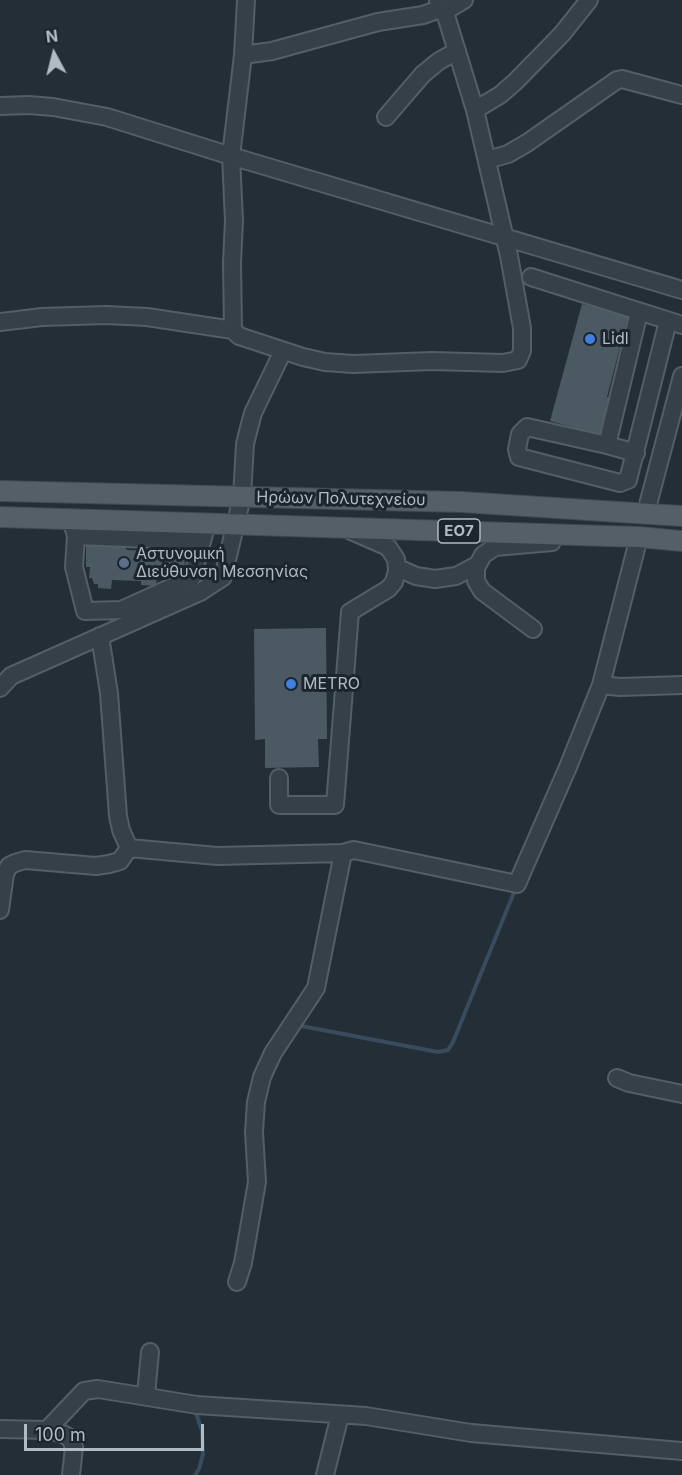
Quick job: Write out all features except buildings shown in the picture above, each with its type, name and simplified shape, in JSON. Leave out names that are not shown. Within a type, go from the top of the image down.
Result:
[{"type":"main road","name":"Ηρώων Πολυτεχνείου","points":[[0,491],[462,501],[682,516]]},
{"type":"main road","name":"Ηρώων Πολυτεχνείου","points":[[0,517],[73,528],[204,532],[236,524],[639,537],[682,541]]},
{"type":"street","points":[[233,330],[234,221],[231,156],[243,56],[246,0]]},
{"type":"street","points":[[243,56],[272,51],[372,23],[423,15],[464,0]]},
{"type":"street","points":[[475,110],[500,95],[515,82],[562,34],[589,0]]},
{"type":"street","points":[[0,322],[42,317],[106,315],[147,317],[233,330],[239,336],[325,362],[353,364],[516,361],[522,351],[522,328],[504,237],[475,110],[441,7]]},
{"type":"street","points":[[386,117],[423,74],[439,61],[457,51]]},
{"type":"street","points":[[487,160],[507,154],[527,142],[622,78],[682,95]]},
{"type":"street","points":[[0,106],[43,106],[94,114],[682,290]]},
{"type":"street","points":[[531,277],[675,323],[630,476],[624,483],[523,460],[517,453],[520,434],[526,427],[636,453]]},
{"type":"street","points":[[607,445],[639,312]]},
{"type":"street","points":[[0,688],[11,676],[200,592],[223,577],[242,497],[245,444],[253,413],[283,351]]},
{"type":"street","points":[[646,512],[682,376]]},
{"type":"street","points":[[73,528],[74,567],[86,611],[121,610],[192,578],[204,532]]},
{"type":"street","points":[[279,778],[279,805],[335,805],[350,612],[388,589],[395,579],[398,568],[395,557],[388,547],[343,528]]},
{"type":"street","points":[[533,629],[482,591],[476,581],[477,565],[483,555],[497,546],[613,537]]},
{"type":"street","points":[[129,848],[217,856],[343,853],[354,850],[517,884],[601,685],[639,537]]},
{"type":"street","points":[[398,568],[419,577],[435,579],[456,576],[477,565]]},
{"type":"street","points":[[100,636],[109,693],[118,816],[129,848]]},
{"type":"street","points":[[601,685],[620,687],[682,685]]},
{"type":"street","points":[[0,910],[5,874],[9,866],[15,863],[25,860],[96,866],[120,861],[129,848]]},
{"type":"street","points":[[237,1282],[243,1263],[257,1182],[254,1132],[256,1102],[262,1077],[273,1053],[316,988],[343,853]]},
{"type":"street","points":[[617,1078],[629,1083],[682,1094]]},
{"type":"street","points":[[146,1395],[150,1352]]},
{"type":"street","points":[[47,1430],[84,1391],[98,1389],[193,1404],[389,1419],[471,1432],[682,1450]]},
{"type":"street","points":[[325,1475],[340,1415]]},
{"type":"street","points":[[0,1429],[47,1430],[70,1438],[74,1447],[71,1475]]},
{"type":"waterway","points":[[296,1025],[438,1052],[448,1050],[515,890]]},
{"type":"waterway","points":[[195,1410],[202,1431],[203,1454],[195,1475]]},
{"type":"place","name":"Lidl","points":[[590,339]]},
{"type":"place","name":"Αστυνομική Διεύθυνση Μεσσηνίας","points":[[124,563]]},
{"type":"place","name":"METRO","points":[[291,684]]}]
